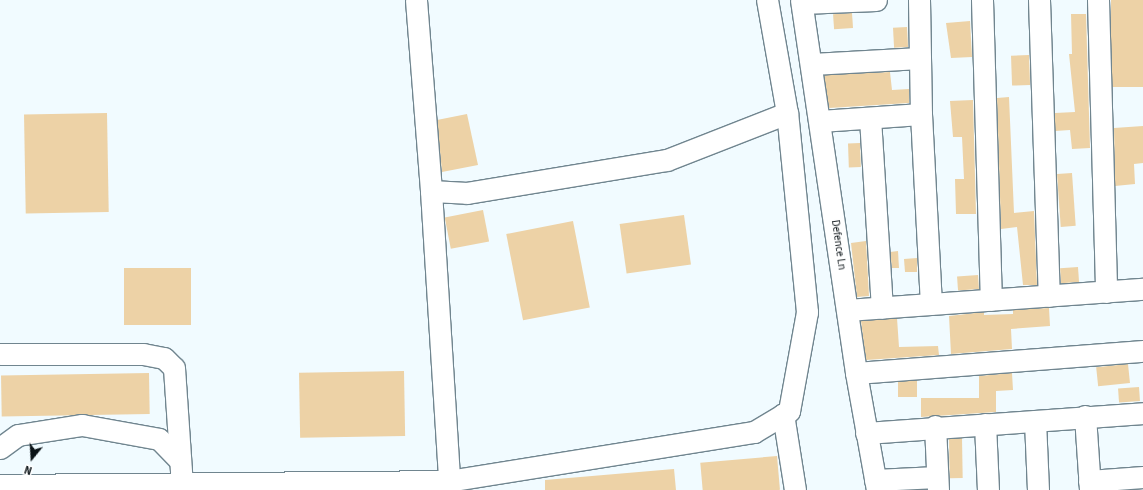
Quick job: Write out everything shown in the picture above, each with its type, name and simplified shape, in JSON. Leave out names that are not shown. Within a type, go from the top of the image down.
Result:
[{"type":"street","points":[[416,0],[431,191],[449,486]]},
{"type":"street","points":[[0,485],[449,486],[754,432],[789,411],[808,312],[787,113],[766,0]]},
{"type":"street","points":[[802,2],[876,0]]},
{"type":"street","points":[[919,0],[921,114],[931,304]]},
{"type":"street","points":[[982,0],[991,300]]},
{"type":"street","points":[[1039,0],[1049,296]]},
{"type":"street","points":[[1098,0],[1106,292]]},
{"type":"street","name":"Defence Ln","points":[[802,2],[856,373],[876,485]]},
{"type":"street","points":[[812,64],[920,58]]},
{"type":"street","points":[[431,191],[467,193],[667,160],[787,113]]},
{"type":"street","points":[[820,120],[921,114]]},
{"type":"street","points":[[870,118],[882,308]]},
{"type":"street","points":[[847,310],[1143,289]]},
{"type":"street","points":[[856,373],[1143,351]]},
{"type":"street","points":[[0,354],[143,354],[164,358],[174,368],[182,485]]},
{"type":"street","points":[[866,433],[935,426],[1035,421],[1085,416],[1143,413]]},
{"type":"street","points":[[784,414],[795,490]]},
{"type":"street","points":[[1085,416],[1090,485],[1143,476]]},
{"type":"street","points":[[1035,421],[1038,490]]},
{"type":"street","points":[[985,424],[988,490]]},
{"type":"street","points":[[0,448],[18,435],[82,425],[159,439],[180,461]]},
{"type":"street","points":[[876,485],[938,484],[935,426]]},
{"type":"building","points":[[1111,0],[1143,0],[1143,87],[1111,87]]},
{"type":"building","points":[[852,13],[853,28],[834,29],[833,14]]},
{"type":"building","points":[[1071,14],[1086,14],[1090,148],[1072,149],[1070,130],[1055,131],[1055,113],[1075,112],[1069,54],[1072,54]]},
{"type":"building","points":[[970,21],[972,57],[951,58],[946,23]]},
{"type":"building","points":[[907,27],[908,47],[894,48],[893,28]]},
{"type":"building","points":[[1029,55],[1030,85],[1012,86],[1011,56]]},
{"type":"building","points":[[890,72],[892,90],[909,89],[909,103],[829,108],[824,75]]},
{"type":"building","points":[[1009,97],[1014,213],[1034,211],[1037,285],[1023,285],[1017,227],[1001,229],[997,98]]},
{"type":"building","points":[[973,100],[976,214],[956,214],[955,179],[964,179],[962,137],[953,137],[950,101]]},
{"type":"building","points":[[107,113],[109,212],[26,213],[24,114]]},
{"type":"building","points":[[467,114],[478,165],[442,172],[437,120]]},
{"type":"building","points":[[1143,126],[1143,163],[1134,164],[1135,184],[1115,186],[1114,128]]},
{"type":"building","points":[[848,143],[860,143],[861,167],[849,167]]},
{"type":"building","points":[[1072,173],[1076,226],[1061,227],[1057,174]]},
{"type":"building","points":[[483,210],[489,241],[451,249],[445,217]]},
{"type":"building","points":[[684,215],[691,265],[627,274],[620,224]]},
{"type":"building","points":[[573,221],[590,307],[523,320],[506,234]]},
{"type":"building","points":[[866,241],[869,296],[857,297],[851,243]]},
{"type":"building","points":[[898,251],[899,268],[892,268],[890,252]]},
{"type":"building","points":[[917,258],[917,272],[905,272],[904,259]]},
{"type":"building","points":[[1078,267],[1079,282],[1061,283],[1060,268]]},
{"type":"building","points":[[124,268],[191,268],[191,325],[124,325]]},
{"type":"building","points":[[978,275],[979,289],[958,290],[957,276]]},
{"type":"building","points":[[1049,308],[1050,326],[1011,329],[1012,349],[951,354],[949,316],[984,312],[984,315],[1013,314],[1013,310]]},
{"type":"building","points":[[897,318],[899,347],[938,346],[939,355],[866,360],[861,321]]},
{"type":"building","points":[[1128,364],[1130,383],[1098,386],[1096,367]]},
{"type":"building","points":[[404,371],[405,436],[300,438],[299,373]]},
{"type":"building","points":[[149,373],[150,414],[2,417],[1,376]]},
{"type":"building","points":[[1012,373],[1013,390],[996,391],[996,412],[921,417],[921,398],[979,398],[979,376]]},
{"type":"building","points":[[898,380],[917,380],[917,397],[898,397]]},
{"type":"building","points":[[1139,387],[1140,401],[1119,402],[1118,388]]},
{"type":"building","points":[[949,438],[962,438],[963,478],[950,478]]},
{"type":"building","points":[[777,456],[780,490],[703,490],[700,463]]},
{"type":"building","points":[[674,469],[676,490],[545,490],[545,480]]}]
